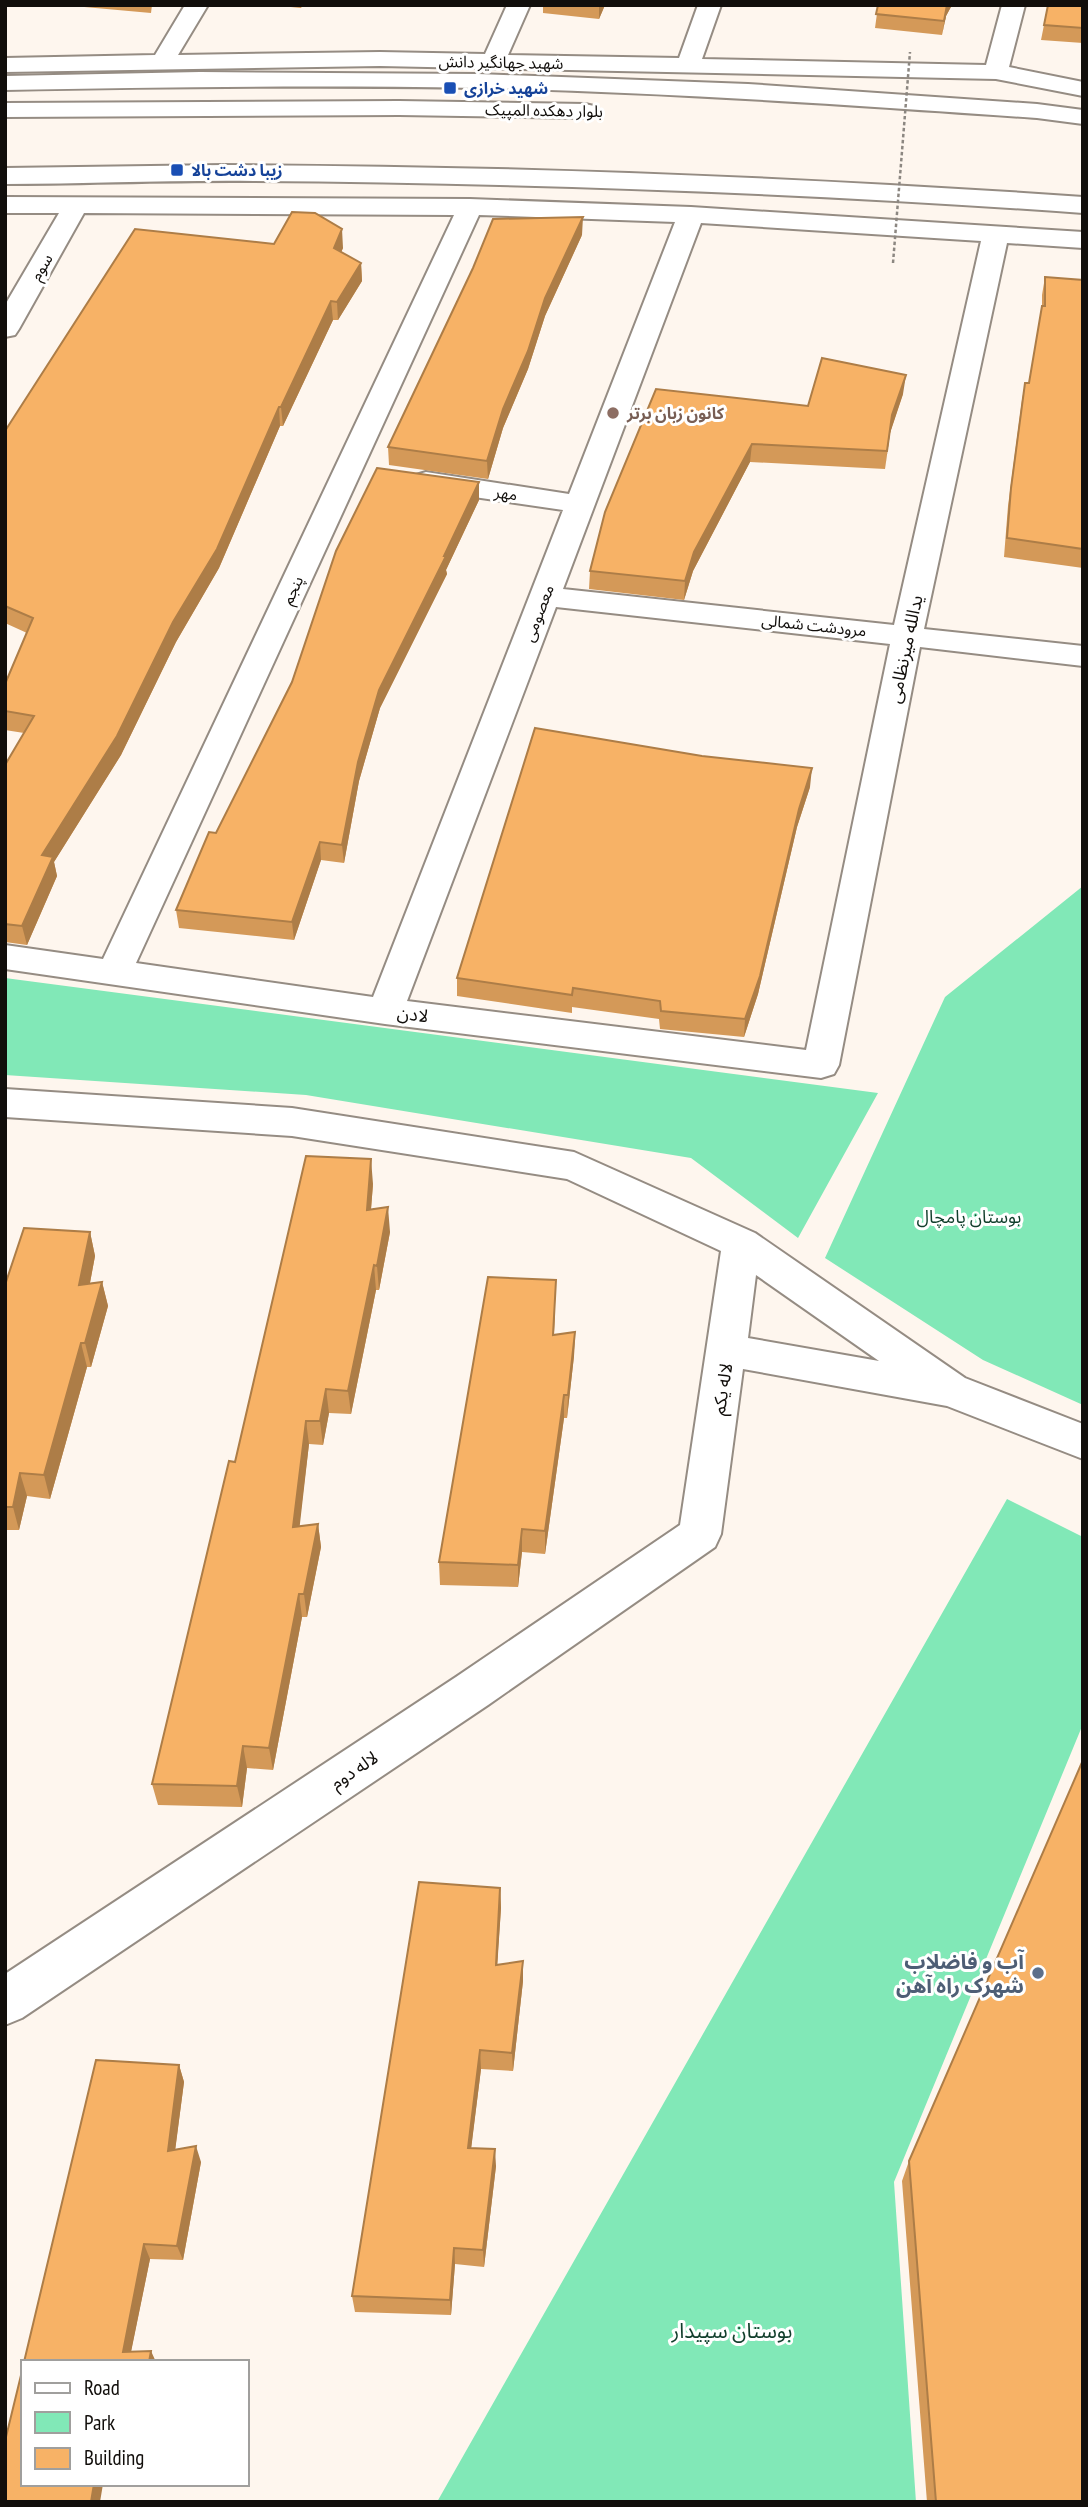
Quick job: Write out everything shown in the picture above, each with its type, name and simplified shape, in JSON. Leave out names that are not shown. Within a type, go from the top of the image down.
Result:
[{"type":"street","points":[[163,61],[197,5]]},
{"type":"street","points":[[493,62],[519,5]]},
{"type":"street","points":[[688,65],[710,5]]},
{"type":"street","points":[[996,72],[1014,5]]},
{"type":"street","name":"شهید جهانگیر دانش","points":[[5,65],[163,61],[688,65],[996,72],[1083,89]]},
{"type":"street","points":[[5,83],[200,79],[478,81],[748,91],[1037,111],[1083,117]]},
{"type":"street","name":"بلوار دهکده المپیک","points":[[5,110],[399,108],[615,111]]},
{"type":"street","points":[[709,113],[1012,133]]},
{"type":"street","points":[[1039,135],[1083,138]]},
{"type":"street","points":[[194,149],[277,149]]},
{"type":"street","points":[[5,176],[250,173],[547,179],[909,193],[1083,205]]},
{"type":"street","points":[[5,205],[470,207],[691,215],[1083,240]]},
{"type":"street","name":"سوم","points":[[5,330],[76,205]]},
{"type":"street","name":"پنجم","points":[[114,974],[375,474],[470,207]]},
{"type":"street","name":"معصومی","points":[[385,1011],[691,215]]},
{"type":"street","name":"یدالله میرنظامی","points":[[821,1065],[907,636],[996,234]]},
{"type":"street","name":"مهر","points":[[375,474],[580,504]]},
{"type":"street","name":"مرودشت شمالی","points":[[545,596],[1083,656]]},
{"type":"street","name":"لادن","points":[[5,957],[385,1011],[821,1065]]},
{"type":"street","points":[[5,1102],[292,1122],[574,1166],[741,1244],[951,1390]]},
{"type":"street","name":"لاله یکم","points":[[699,1534],[728,1350],[741,1244]]},
{"type":"street","points":[[728,1350],[951,1390],[1083,1442]]},
{"type":"street","name":"لاله دوم","points":[[5,2002],[460,1699],[699,1534]]},
{"type":"path","points":[[893,263],[910,52]]},
{"type":"green space","name":"بوستان پامچال","points":[[1083,886],[1083,1405],[983,1360],[825,1258],[945,997]]},
{"type":"green space","points":[[5,978],[878,1093],[798,1238],[691,1158],[306,1095],[5,1075]]},
{"type":"green space","name":"بوستان سپیدار","points":[[1007,1499],[1083,1537],[1083,1724],[894,2182],[916,2502],[437,2502]]},
{"type":"building","points":[[878,5],[947,5],[944,21],[876,14]]},
{"type":"building","points":[[1048,5],[1083,5],[1083,28],[1044,25]]},
{"type":"building","points":[[292,212],[315,213],[342,229],[334,248],[361,263],[337,302],[331,301],[279,407],[217,549],[173,622],[117,736],[42,855],[53,857],[22,926],[5,924],[5,765],[34,716],[5,711],[5,684],[33,618],[5,606],[5,431],[135,229],[274,244]]},
{"type":"building","points":[[583,217],[545,298],[528,351],[503,409],[487,461],[388,447],[473,268],[493,219]]},
{"type":"building","points":[[1045,277],[1083,280],[1083,549],[1007,538],[1025,383],[1029,383],[1042,306],[1045,306]]},
{"type":"building","points":[[822,358],[906,375],[892,415],[887,451],[752,444],[694,552],[685,581],[590,571],[605,512],[656,389],[808,406]]},
{"type":"building","points":[[377,468],[479,482],[446,556],[379,690],[358,762],[342,845],[320,842],[292,922],[176,910],[209,832],[216,833],[292,682],[336,551]]},
{"type":"building","points":[[535,728],[702,756],[812,768],[799,809],[760,976],[745,1019],[661,1011],[660,1001],[573,988],[572,995],[457,978]]},
{"type":"building","points":[[306,1156],[371,1159],[367,1210],[388,1207],[348,1391],[326,1389],[320,1421],[306,1421],[293,1527],[318,1524],[304,1594],[299,1594],[269,1748],[243,1746],[237,1786],[152,1784],[229,1461],[235,1462]]},
{"type":"building","points":[[24,1228],[90,1232],[79,1285],[102,1282],[85,1343],[81,1343],[44,1475],[20,1473],[13,1507],[5,1507],[5,1285]]},
{"type":"building","points":[[488,1277],[556,1280],[553,1335],[575,1332],[568,1395],[564,1395],[545,1531],[522,1529],[518,1565],[439,1562]]},
{"type":"building","name":"آب و فاضلاب شهرک راه آهن","points":[[1083,1760],[1083,2502],[936,2502],[909,2161]]},
{"type":"building","points":[[419,1882],[500,1888],[496,1965],[523,1961],[512,2053],[480,2050],[468,2148],[495,2149],[483,2250],[454,2248],[450,2300],[352,2296]]},
{"type":"building","points":[[96,2060],[179,2065],[168,2151],[196,2146],[177,2246],[144,2244],[123,2352],[151,2351],[149,2360],[24,2360]]},
{"type":"building","points":[[21,2375],[21,2486],[94,2486],[91,2502],[5,2502],[5,2441]]},
{"type":"place","name":"شهید خرازی","points":[[450,88]]},
{"type":"place","name":"زیبا دشت بالا","points":[[177,170]]},
{"type":"place","name":"کانون زبان برتر","points":[[613,413]]},
{"type":"place","name":"آب و فاضلاب شهرک راه آهن","points":[[1038,1973]]}]
